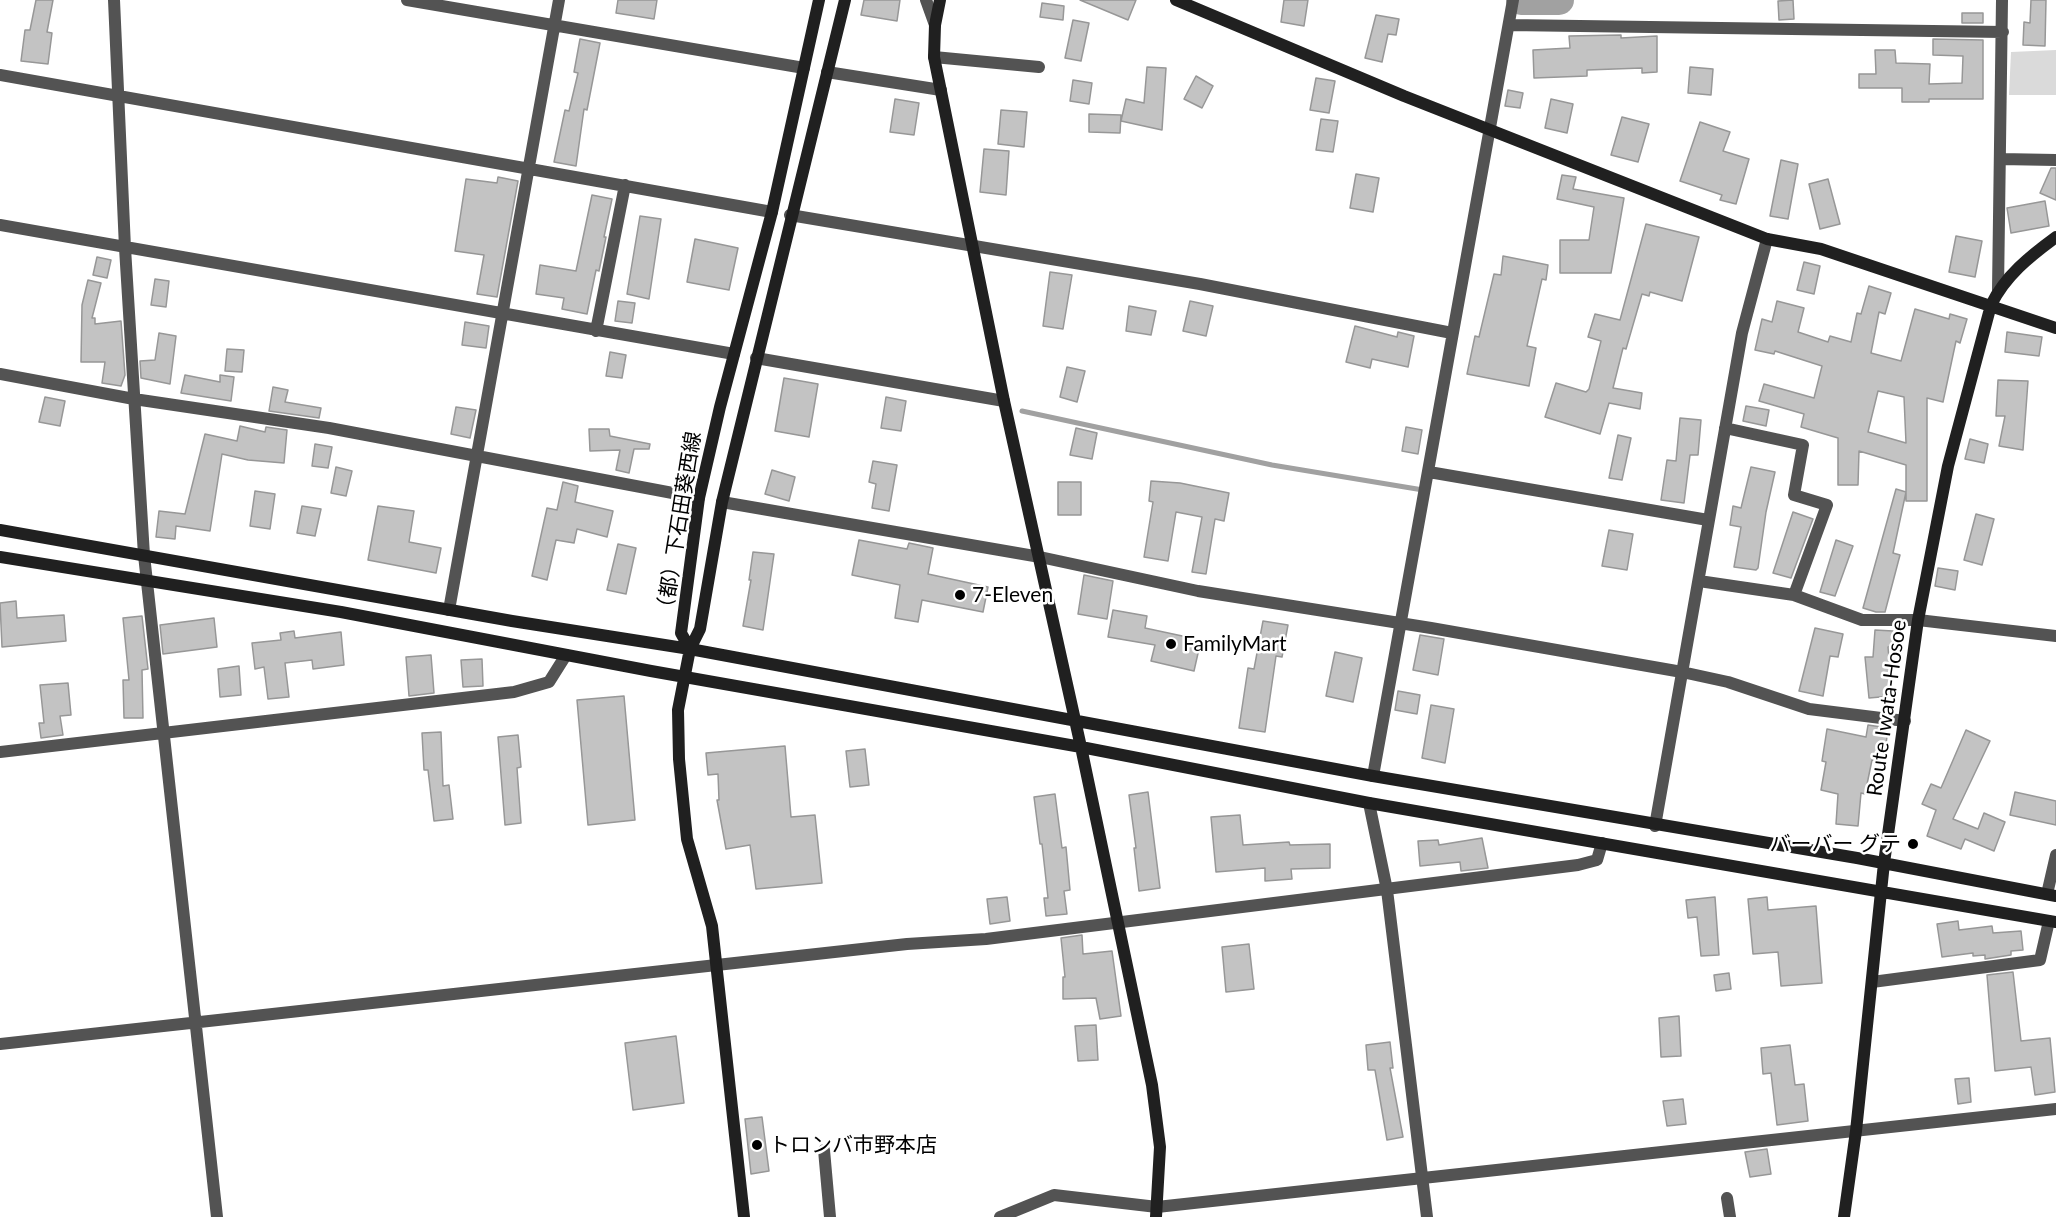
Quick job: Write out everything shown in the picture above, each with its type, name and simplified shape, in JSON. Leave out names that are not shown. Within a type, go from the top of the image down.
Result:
[{"type":"street","points":[[114,0],[125,248],[144,555],[217,1217]]},
{"type":"street","points":[[407,0],[804,68]]},
{"type":"street","points":[[449,610],[559,0]]},
{"type":"street","name":"（都）下石田葵西線","points":[[690,649],[681,633],[699,498],[772,212],[819,0]]},
{"type":"street","name":"（都）下石田葵西線","points":[[690,649],[700,629],[722,502],[790,215],[845,0]]},
{"type":"street","points":[[926,0],[935,25]]},
{"type":"street","points":[[940,0],[935,25],[934,57],[1004,401],[1119,921],[1160,1147],[1156,1212]]},
{"type":"street","points":[[1176,0],[1404,96],[1767,238],[1821,249],[2056,328]]},
{"type":"street","points":[[1373,776],[1513,0]]},
{"type":"street","points":[[1998,290],[2002,0]]},
{"type":"street","points":[[1510,21],[2003,32]]},
{"type":"street","points":[[934,57],[1039,68]]},
{"type":"street","points":[[827,72],[941,90]]},
{"type":"street","points":[[0,75],[772,212]]},
{"type":"street","points":[[2000,159],[2056,160]]},
{"type":"street","points":[[596,331],[625,185]]},
{"type":"street","points":[[790,215],[974,248],[1200,284],[1452,333]]},
{"type":"street","points":[[0,225],[734,354]]},
{"type":"street","name":"Route Iwata-Hosoe","points":[[1844,1217],[1856,1131],[1884,863],[1918,621],[1948,466],[1991,305],[1998,290],[2019,266],[2056,237]]},
{"type":"street","points":[[1655,826],[1699,581],[1707,520],[1742,333],[1767,238]]},
{"type":"street","points":[[756,358],[1004,401]]},
{"type":"street","points":[[0,375],[134,399],[329,428],[699,498]]},
{"type":"street","points":[[1725,428],[1803,445],[1794,495],[1827,505],[1794,595]]},
{"type":"street","points":[[1429,472],[1707,520]]},
{"type":"street","points":[[722,502],[1040,557],[1198,591],[1402,623],[1682,672],[1728,682],[1809,709],[1905,722]]},
{"type":"street","points":[[0,530],[449,610],[690,649],[1373,776],[1655,826],[1884,863],[2052,895],[2056,855]]},
{"type":"street","points":[[0,557],[148,579],[1081,747],[1369,803],[2052,921],[2040,960],[1872,981]]},
{"type":"street","points":[[1699,581],[1794,595],[1862,620],[1918,621],[2056,636]]},
{"type":"street","points":[[690,649],[678,710],[679,759],[687,839],[712,926],[744,1217]]},
{"type":"street","points":[[0,752],[514,692],[549,682],[566,655]]},
{"type":"street","points":[[1369,803],[1388,890],[1427,1217]]},
{"type":"street","points":[[0,1044],[907,944],[986,939],[1388,890],[1578,865],[1598,860],[1602,843]]},
{"type":"street","points":[[999,1217],[1024,1212],[1054,1195],[1156,1212],[1423,1177],[2056,1109]]},
{"type":"street","points":[[824,1150],[830,1217]]},
{"type":"street","points":[[1727,1198],[1730,1217]]},
{"type":"shaded area","points":[[2056,50],[2056,95],[2009,95],[2011,52]]},
{"type":"building","points":[[36,0],[53,0],[47,32],[52,33],[48,64],[21,61],[25,30],[30,30]]},
{"type":"building","points":[[618,0],[657,0],[654,19],[616,13]]},
{"type":"building","points":[[864,0],[900,0],[897,21],[861,15]]},
{"type":"building","points":[[1080,0],[1136,0],[1128,20]]},
{"type":"building","points":[[1284,0],[1308,0],[1304,26],[1281,22]]},
{"type":"building","points":[[1793,0],[1794,19],[1779,20],[1778,1]]},
{"type":"building","points":[[2031,0],[2046,0],[2045,46],[2023,45],[2024,22],[2030,23]]},
{"type":"building","points":[[1042,3],[1064,6],[1063,20],[1040,17]]},
{"type":"building","points":[[1962,13],[1983,13],[1983,23],[1962,23]]},
{"type":"building","points":[[1376,15],[1399,19],[1396,35],[1388,34],[1382,62],[1365,58]]},
{"type":"building","points":[[1073,20],[1089,23],[1081,61],[1065,58]]},
{"type":"building","points":[[1621,35],[1621,38],[1657,36],[1657,72],[1642,73],[1642,68],[1587,70],[1587,76],[1534,78],[1533,50],[1570,48],[1569,36]]},
{"type":"building","points":[[580,39],[600,43],[587,110],[584,109],[576,166],[554,162],[565,110],[569,111],[578,73],[574,72]]},
{"type":"building","points":[[1933,39],[1983,40],[1983,99],[1929,99],[1929,102],[1902,102],[1902,88],[1859,88],[1859,74],[1876,74],[1875,50],[1895,50],[1896,63],[1930,64],[1929,84],[1962,83],[1963,56],[1933,55]]},
{"type":"building","points":[[1147,67],[1166,68],[1162,130],[1121,121],[1126,99],[1144,103]]},
{"type":"building","points":[[1690,67],[1713,69],[1711,95],[1688,93]]},
{"type":"building","points":[[1196,76],[1213,86],[1202,108],[1184,99]]},
{"type":"building","points":[[1316,78],[1335,81],[1329,113],[1310,110]]},
{"type":"building","points":[[1073,80],[1092,83],[1089,104],[1070,101]]},
{"type":"building","points":[[1508,90],[1523,93],[1520,108],[1505,106]]},
{"type":"building","points":[[895,99],[919,103],[914,135],[890,132]]},
{"type":"building","points":[[1551,99],[1573,104],[1567,133],[1545,128]]},
{"type":"building","points":[[1001,110],[1027,112],[1024,147],[998,144]]},
{"type":"building","points":[[1089,114],[1121,115],[1120,133],[1089,132]]},
{"type":"building","points":[[1622,117],[1649,124],[1638,162],[1611,155]]},
{"type":"building","points":[[1321,119],[1338,121],[1333,152],[1316,150]]},
{"type":"building","points":[[1700,122],[1730,132],[1723,151],[1749,159],[1736,204],[1720,200],[1722,195],[1680,181]]},
{"type":"building","points":[[984,149],[1009,151],[1006,195],[980,192]]},
{"type":"building","points":[[1781,160],[1798,164],[1788,219],[1770,216]]},
{"type":"building","points":[[2051,168],[2056,168],[2056,200],[2040,193]]},
{"type":"building","points":[[1356,174],[1379,178],[1373,212],[1350,208]]},
{"type":"building","points":[[1562,175],[1576,177],[1573,189],[1624,198],[1611,273],[1560,273],[1560,240],[1589,240],[1594,207],[1557,199]]},
{"type":"building","points":[[498,177],[518,181],[497,297],[477,294],[484,255],[455,251],[466,179],[497,183]]},
{"type":"building","points":[[1828,179],[1840,224],[1820,229],[1809,184]]},
{"type":"building","points":[[592,195],[612,199],[599,271],[596,270],[587,314],[562,309],[564,298],[536,294],[540,265],[576,271]]},
{"type":"building","points":[[2045,201],[2049,226],[2011,233],[2007,208]]},
{"type":"building","points":[[640,216],[661,219],[649,299],[627,294]]},
{"type":"building","points":[[1646,224],[1699,237],[1682,301],[1650,292],[1649,296],[1642,294],[1626,349],[1623,348],[1613,388],[1642,393],[1640,409],[1609,403],[1600,434],[1545,417],[1556,383],[1586,392],[1589,389],[1601,341],[1588,337],[1595,314],[1620,320]]},
{"type":"building","points":[[1956,236],[1982,241],[1975,277],[1949,272]]},
{"type":"building","points":[[695,239],[738,248],[729,290],[687,282]]},
{"type":"building","points":[[1503,256],[1548,265],[1546,280],[1542,279],[1527,346],[1536,348],[1529,386],[1467,374],[1475,336],[1479,337],[1494,274],[1501,275]]},
{"type":"building","points":[[97,257],[111,260],[107,278],[93,275]]},
{"type":"building","points":[[1804,262],[1820,266],[1814,294],[1797,290]]},
{"type":"building","points":[[1050,272],[1072,275],[1063,329],[1043,326]]},
{"type":"building","points":[[155,279],[169,281],[166,307],[151,305]]},
{"type":"building","points":[[88,280],[101,283],[92,318],[95,318],[95,324],[121,321],[125,375],[121,386],[102,383],[105,362],[81,362],[82,305]]},
{"type":"building","points":[[1869,286],[1891,293],[1885,314],[1879,312],[1871,353],[1901,361],[1915,309],[1949,319],[1950,314],[1967,319],[1960,343],[1956,341],[1943,402],[1927,398],[1927,501],[1906,501],[1906,465],[1859,451],[1858,485],[1838,485],[1838,438],[1801,427],[1804,414],[1759,401],[1764,384],[1814,398],[1822,366],[1775,351],[1774,354],[1755,350],[1762,319],[1772,322],[1777,301],[1804,308],[1798,332],[1828,342],[1830,336],[1851,342],[1857,313],[1861,314]],"holes":[[[1878,391],[1904,397],[1906,443],[1868,432]]]},
{"type":"building","points":[[618,301],[635,303],[632,323],[615,321]]},
{"type":"building","points":[[1190,301],[1213,306],[1206,336],[1183,331]]},
{"type":"building","points":[[1129,306],[1156,311],[1151,335],[1126,331]]},
{"type":"building","points":[[465,322],[489,326],[486,348],[462,345]]},
{"type":"building","points":[[1355,326],[1397,337],[1398,332],[1414,336],[1408,367],[1372,359],[1370,368],[1346,362]]},
{"type":"building","points":[[2007,332],[2042,337],[2039,356],[2005,352]]},
{"type":"building","points":[[159,333],[176,336],[170,384],[141,378],[140,361],[155,360]]},
{"type":"building","points":[[227,349],[244,350],[242,372],[225,371]]},
{"type":"building","points":[[610,352],[626,355],[622,378],[606,376]]},
{"type":"building","points":[[1067,367],[1085,371],[1077,402],[1060,397]]},
{"type":"building","points":[[185,375],[220,382],[220,375],[234,377],[231,401],[181,393]]},
{"type":"building","points":[[784,378],[818,384],[809,437],[775,431]]},
{"type":"building","points":[[1998,380],[2028,381],[2023,450],[1999,446],[2005,416],[1996,416]]},
{"type":"building","points":[[273,387],[288,390],[285,402],[321,408],[319,418],[269,411]]},
{"type":"building","points":[[45,397],[65,401],[60,426],[39,422]]},
{"type":"building","points":[[886,397],[906,401],[901,431],[881,428]]},
{"type":"building","points":[[1746,406],[1769,410],[1766,426],[1743,421]]},
{"type":"building","points":[[456,407],[476,410],[470,438],[451,434]]},
{"type":"building","points":[[1680,418],[1701,420],[1698,455],[1690,455],[1684,503],[1661,500],[1667,460],[1676,461]]},
{"type":"building","points":[[240,426],[265,432],[266,427],[287,430],[284,463],[248,460],[222,454],[210,531],[176,526],[175,539],[156,537],[159,511],[185,514],[205,434],[237,441]]},
{"type":"building","points":[[1406,427],[1422,430],[1418,454],[1402,451]]},
{"type":"building","points":[[1076,428],[1097,433],[1092,459],[1070,455]]},
{"type":"building","points":[[589,429],[609,429],[610,436],[650,444],[649,449],[634,449],[629,473],[616,470],[620,450],[590,451]]},
{"type":"building","points":[[1618,435],[1631,438],[1622,480],[1609,478]]},
{"type":"building","points":[[1970,439],[1988,444],[1984,463],[1965,459]]},
{"type":"building","points":[[315,444],[332,447],[328,468],[312,466]]},
{"type":"building","points":[[873,461],[897,465],[889,511],[872,508],[876,484],[869,482]]},
{"type":"building","points":[[336,467],[352,471],[346,496],[331,493]]},
{"type":"building","points":[[1751,467],[1775,472],[1756,570],[1734,567],[1741,527],[1730,525],[1733,506],[1741,508]]},
{"type":"building","points":[[772,470],[795,477],[789,501],[765,494]]},
{"type":"building","points":[[1151,481],[1180,483],[1229,493],[1224,521],[1215,519],[1206,574],[1192,572],[1202,517],[1176,512],[1168,561],[1144,557],[1153,502],[1149,501]]},
{"type":"building","points":[[563,482],[578,486],[575,502],[613,511],[607,537],[577,529],[574,543],[556,540],[547,580],[532,576],[547,508],[557,510]]},
{"type":"building","points":[[1058,482],[1081,482],[1081,515],[1058,515]]},
{"type":"building","points":[[1896,489],[1906,492],[1893,553],[1900,555],[1885,612],[1876,612],[1863,608]]},
{"type":"building","points":[[255,491],[275,494],[270,529],[250,526]]},
{"type":"building","points":[[302,506],[321,509],[315,536],[297,533]]},
{"type":"building","points":[[378,506],[414,511],[409,542],[441,548],[436,573],[368,560]]},
{"type":"building","points":[[1793,512],[1813,519],[1791,578],[1773,573]]},
{"type":"building","points":[[1976,514],[1994,519],[1982,565],[1964,560]]},
{"type":"building","points":[[1609,530],[1633,534],[1627,570],[1602,566]]},
{"type":"building","points":[[859,540],[907,549],[909,543],[933,548],[928,574],[988,587],[983,612],[922,600],[918,622],[895,618],[900,585],[852,575]]},
{"type":"building","points":[[1836,540],[1853,546],[1835,596],[1820,592]]},
{"type":"building","points":[[618,544],[636,548],[626,594],[607,590]]},
{"type":"building","points":[[753,552],[774,554],[763,630],[743,626]]},
{"type":"building","points":[[1938,568],[1958,571],[1955,590],[1935,586]]},
{"type":"building","points":[[1084,575],[1113,581],[1107,619],[1078,614]]},
{"type":"building","points":[[16,601],[17,618],[64,615],[66,641],[2,647],[0,603]]},
{"type":"building","points":[[1113,610],[1147,616],[1145,628],[1201,640],[1194,671],[1151,661],[1155,645],[1108,637]]},
{"type":"building","points":[[142,616],[148,669],[142,670],[143,718],[124,718],[123,680],[129,680],[123,618]]},
{"type":"building","points":[[214,618],[217,647],[163,654],[160,625]]},
{"type":"building","points":[[1263,621],[1288,625],[1282,657],[1276,656],[1265,732],[1239,728],[1248,668],[1254,669]]},
{"type":"building","points":[[1815,628],[1843,634],[1838,657],[1830,656],[1823,696],[1799,691]]},
{"type":"building","points":[[1875,630],[1893,631],[1892,647],[1888,647],[1892,696],[1869,698],[1865,657],[1873,657]]},
{"type":"building","points":[[294,631],[295,638],[341,632],[344,665],[313,669],[312,660],[285,663],[289,697],[268,699],[264,667],[255,669],[252,643],[281,640],[280,633]]},
{"type":"building","points":[[1420,635],[1444,639],[1438,675],[1413,670]]},
{"type":"building","points":[[1335,652],[1362,658],[1353,702],[1326,696]]},
{"type":"building","points":[[431,655],[434,693],[409,696],[406,657]]},
{"type":"building","points":[[482,659],[483,686],[463,687],[461,660]]},
{"type":"building","points":[[239,666],[241,695],[220,697],[218,669]]},
{"type":"building","points":[[68,683],[71,715],[60,716],[63,735],[41,738],[39,723],[44,723],[40,685]]},
{"type":"building","points":[[1398,691],[1420,695],[1417,714],[1395,710]]},
{"type":"building","points":[[624,696],[635,820],[588,825],[577,700]]},
{"type":"building","points":[[1431,705],[1454,709],[1445,763],[1422,758]]},
{"type":"building","points":[[1868,725],[1888,728],[1884,761],[1872,760],[1865,794],[1861,793],[1858,826],[1836,824],[1838,794],[1821,790],[1826,762],[1822,761],[1827,729],[1866,737]]},
{"type":"building","points":[[1966,730],[1990,741],[1953,819],[1978,829],[1984,813],[2005,822],[1994,851],[1965,839],[1961,849],[1927,836],[1936,810],[1922,804],[1931,784],[1941,788]]},
{"type":"building","points":[[441,732],[443,786],[449,785],[453,819],[434,821],[428,770],[424,770],[422,733]]},
{"type":"building","points":[[518,735],[521,767],[517,768],[521,823],[505,825],[498,737]]},
{"type":"building","points":[[785,746],[791,817],[815,815],[822,883],[756,889],[750,845],[726,849],[717,800],[719,800],[718,774],[708,775],[706,753]]},
{"type":"building","points":[[865,749],[869,785],[850,787],[846,751]]},
{"type":"building","points":[[1148,792],[1160,888],[1139,891],[1129,795]]},
{"type":"building","points":[[2015,792],[2056,801],[2056,825],[2010,815]]},
{"type":"building","points":[[1055,794],[1062,848],[1066,847],[1070,890],[1064,891],[1067,914],[1046,916],[1044,898],[1048,898],[1034,797]]},
{"type":"building","points":[[1240,815],[1243,845],[1289,842],[1290,845],[1330,844],[1330,868],[1291,869],[1292,879],[1265,881],[1265,868],[1216,872],[1211,817]]},
{"type":"building","points":[[1482,838],[1488,868],[1461,871],[1460,862],[1420,866],[1418,841],[1438,840],[1439,845]]},
{"type":"building","points":[[1007,897],[1010,921],[990,924],[987,899]]},
{"type":"building","points":[[1715,897],[1719,955],[1701,956],[1697,917],[1688,918],[1686,900]]},
{"type":"building","points":[[1767,897],[1768,910],[1816,906],[1822,983],[1781,986],[1778,952],[1753,954],[1748,899]]},
{"type":"building","points":[[1958,921],[1959,930],[1992,926],[1993,933],[2021,931],[2023,950],[2011,951],[2011,955],[1985,959],[1985,955],[1973,956],[1973,953],[1942,957],[1937,924]]},
{"type":"building","points":[[1082,935],[1083,954],[1112,951],[1121,1016],[1100,1019],[1096,998],[1063,999],[1063,977],[1065,977],[1061,938]]},
{"type":"building","points":[[1249,944],[1254,989],[1226,992],[1222,947]]},
{"type":"building","points":[[2013,972],[2021,1041],[2050,1038],[2055,1092],[2035,1095],[2031,1067],[1995,1071],[1987,975]]},
{"type":"building","points":[[1729,973],[1731,989],[1716,991],[1714,975]]},
{"type":"building","points":[[1679,1016],[1681,1056],[1661,1057],[1659,1018]]},
{"type":"building","points":[[1096,1025],[1098,1060],[1078,1061],[1075,1026]]},
{"type":"building","points":[[676,1036],[684,1103],[633,1110],[625,1043]]},
{"type":"building","points":[[1390,1042],[1393,1068],[1390,1068],[1403,1137],[1387,1140],[1375,1070],[1368,1070],[1366,1045]]},
{"type":"building","points":[[1790,1045],[1795,1085],[1804,1084],[1808,1121],[1777,1125],[1771,1073],[1763,1074],[1761,1048]]},
{"type":"building","points":[[1969,1078],[1971,1102],[1958,1104],[1955,1079]]},
{"type":"building","points":[[1683,1099],[1686,1124],[1667,1126],[1663,1101]]},
{"type":"building","name":"トロンバ市野本店","points":[[762,1117],[769,1171],[751,1174],[745,1119]]},
{"type":"building","points":[[1767,1149],[1771,1174],[1750,1177],[1745,1152]]},
{"type":"waterway","points":[[1521,0],[1559,0]]},
{"type":"waterway","points":[[1022,411],[1272,465],[1423,490]]},
{"type":"place","name":"7-Eleven","points":[[960,595]]},
{"type":"place","name":"FamilyMart","points":[[1171,644]]},
{"type":"place","name":"バーバー グテ","points":[[1913,844]]},
{"type":"place","name":"トロンバ市野本店","points":[[757,1145]]}]
